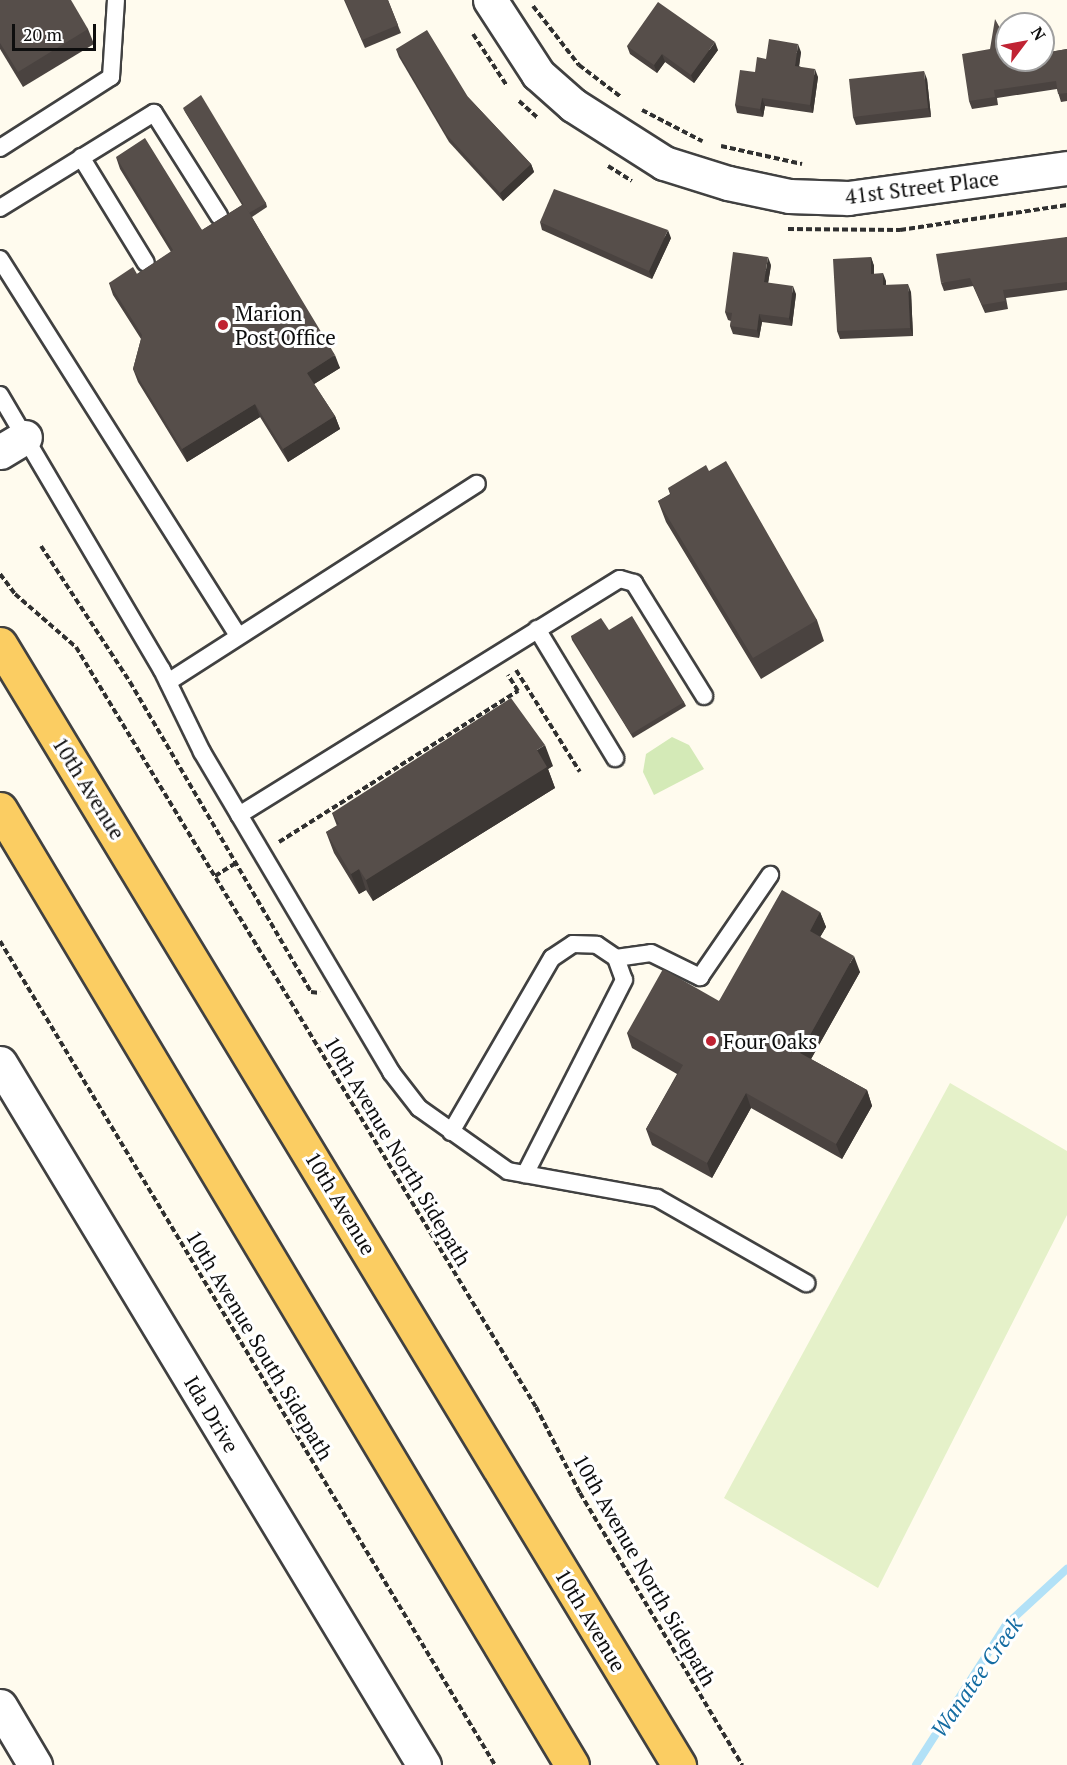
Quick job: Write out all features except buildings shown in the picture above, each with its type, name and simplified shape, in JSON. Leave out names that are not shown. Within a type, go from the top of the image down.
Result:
[{"type":"main road","name":"10th Avenue","points":[[0,644],[679,1765]]},
{"type":"main road","points":[[0,809],[572,1765]]},
{"type":"street","name":"41st Street Place","points":[[490,0],[538,74],[573,105],[664,163],[728,183],[789,196],[848,198],[1067,168]]},
{"type":"street","name":"Ida Drive","points":[[0,1063],[424,1765]]},
{"type":"street","points":[[0,1706],[28,1762]]},
{"type":"lane","points":[[0,148],[111,77],[116,0]]},
{"type":"lane","points":[[0,208],[154,113],[219,216]]},
{"type":"lane","points":[[81,157],[146,263]]},
{"type":"lane","points":[[0,259],[238,635]]},
{"type":"lane","points":[[0,395],[13,444],[168,682],[239,815],[391,1072],[419,1108],[508,1171],[657,1197],[806,1282]]},
{"type":"lane","points":[[168,682],[238,635],[477,484]]},
{"type":"lane","points":[[239,815],[620,579],[634,584],[704,696]]},
{"type":"lane","points":[[537,629],[615,758]]},
{"type":"lane","points":[[616,958],[651,953],[700,977],[770,875]]},
{"type":"lane","points":[[451,1132],[552,958],[573,944],[597,945],[616,958],[624,980],[617,999],[525,1174]]},
{"type":"path","points":[[529,0],[579,65],[624,99]]},
{"type":"path","points":[[633,105],[705,142],[813,166]]},
{"type":"path","points":[[41,546],[130,682],[311,992],[322,993],[340,983]]},
{"type":"path","name":"10th Avenue North Sidepath","points":[[0,574],[15,594],[76,647],[536,1407],[580,1493],[742,1765]]},
{"type":"path","points":[[215,876],[261,851],[518,691],[507,673],[514,668],[580,772]]},
{"type":"path","name":"10th Avenue South Sidepath","points":[[0,941],[495,1765]]},
{"type":"green space","points":[[672,737],[689,745],[704,769],[654,795],[643,772],[646,754]]},
{"type":"green space","points":[[950,1083],[1067,1151],[1067,1215],[878,1588],[724,1498]]},
{"type":"waterway","name":"Wanatee Creek","points":[[916,1765],[1006,1625],[1067,1569]]},
{"type":"place","name":"Marion Post Office","points":[[223,325]]},
{"type":"place","name":"Four Oaks","points":[[711,1041]]}]
